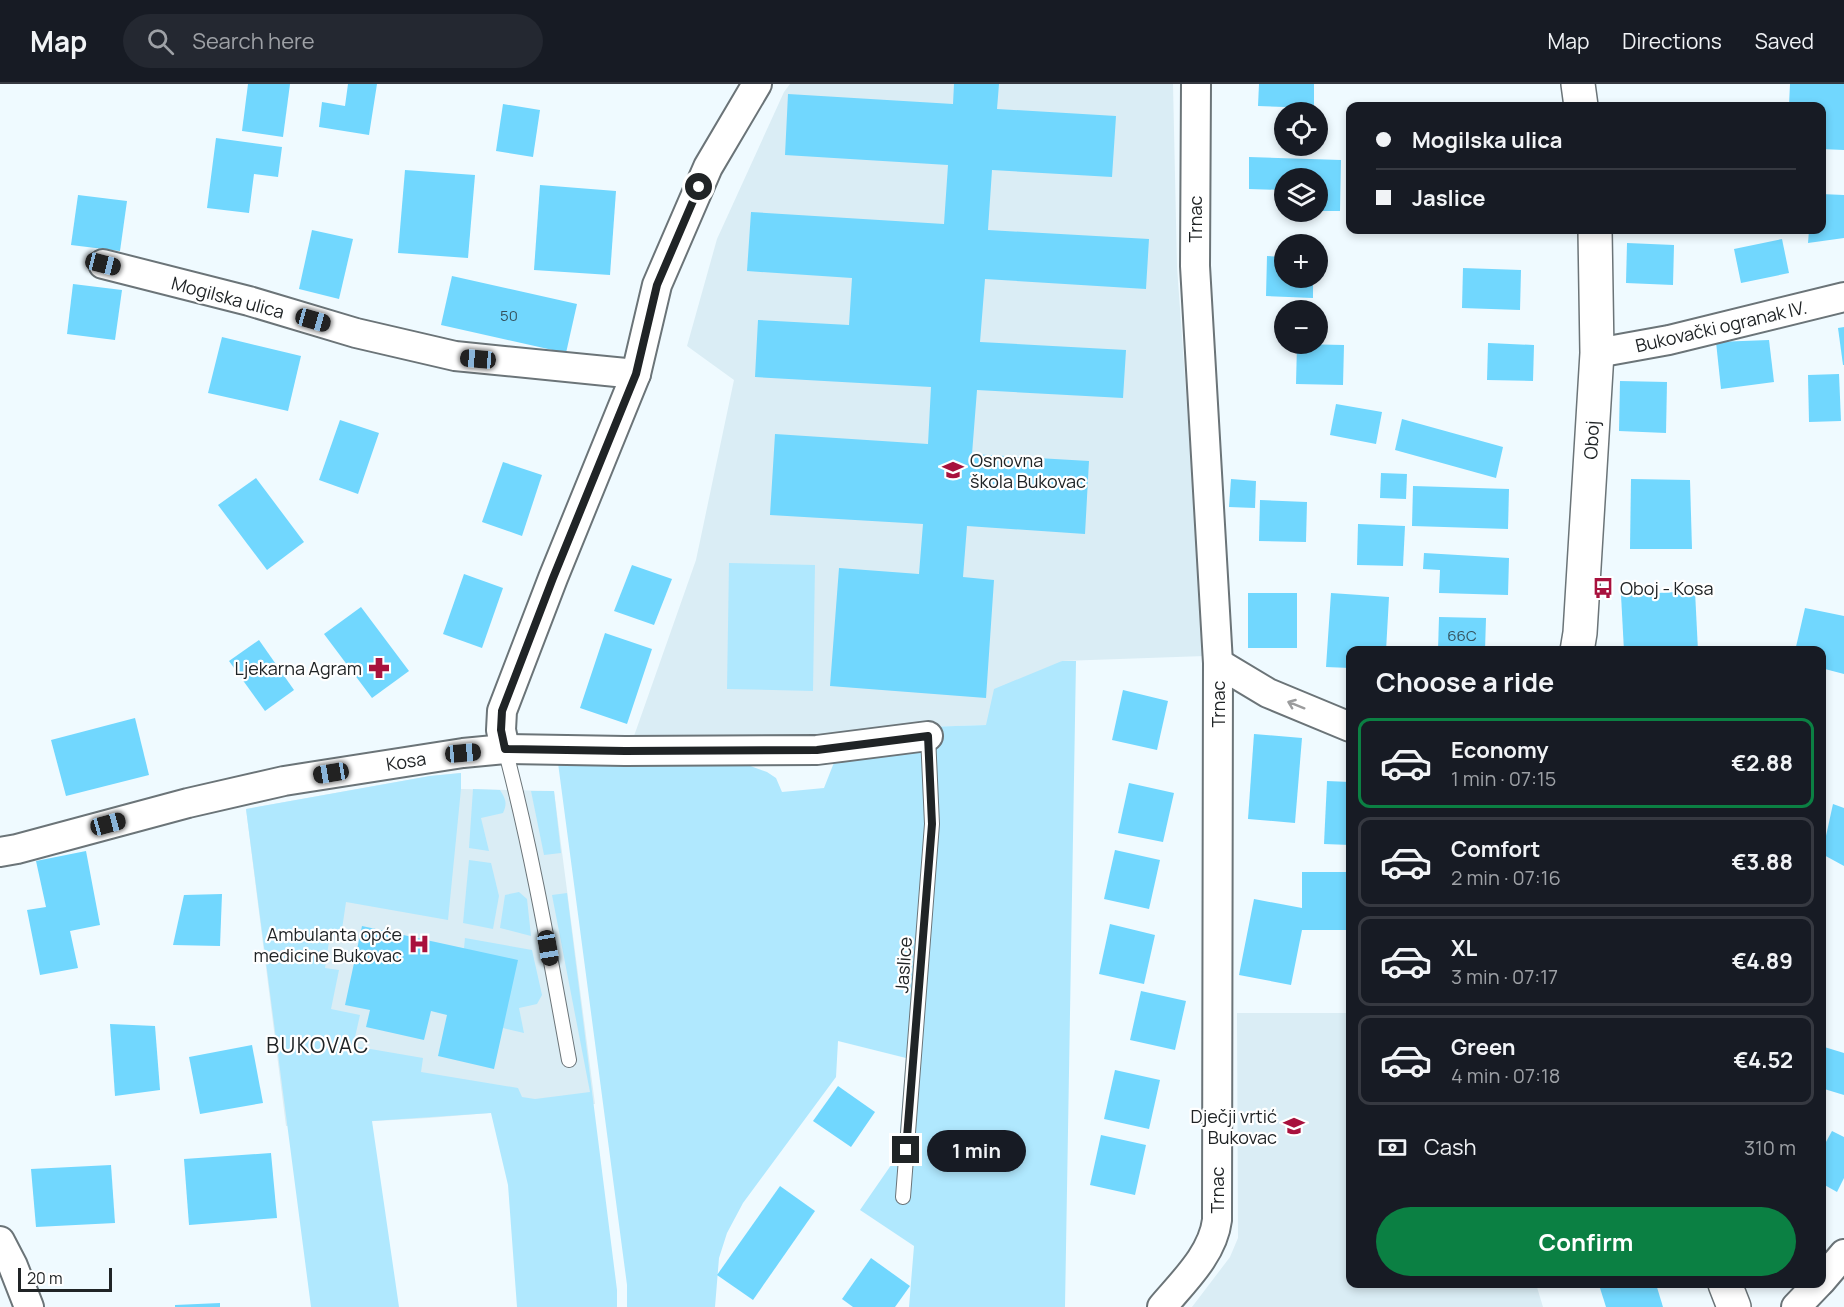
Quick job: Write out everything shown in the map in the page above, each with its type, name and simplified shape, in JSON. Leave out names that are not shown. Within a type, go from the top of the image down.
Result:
[{"type":"street","points":[[505,749],[501,730],[502,711],[636,374],[657,285],[708,167],[757,84]]},
{"type":"street","name":"Trnac","points":[[1162,1307],[1209,1246],[1215,1233],[1217,1220],[1218,663],[1195,266],[1196,84]]},
{"type":"street","points":[[1578,84],[1580,102]]},
{"type":"street","name":"Oboj","points":[[1578,646],[1597,353],[1595,234]]},
{"type":"street","name":"Mogilska ulica","points":[[103,264],[249,301],[356,333],[455,357],[636,374]]},
{"type":"street","name":"Bukovački ogranak IV.","points":[[1597,353],[1669,340],[1844,297]]},
{"type":"street","points":[[1218,663],[1268,693],[1346,725]]},
{"type":"street","name":"Kosa","points":[[0,852],[188,803],[284,781],[432,757],[505,749],[817,750],[928,736]]},
{"type":"street","points":[[0,1241],[13,1266],[29,1307]]},
{"type":"street","points":[[1826,1275],[1844,1254]]},
{"type":"street","points":[[1727,1288],[1734,1307]]},
{"type":"street","points":[[1796,1307],[1814,1288]]},
{"type":"lane","name":"Jaslice","points":[[903,1197],[932,824],[928,736]]},
{"type":"lane","points":[[505,749],[545,930],[569,1060]]},
{"type":"shaded area","name":"Osnovna škola Bukovac","points":[[790,84],[1173,84],[1177,267],[1205,656],[1062,661],[987,725],[925,727],[812,736],[634,736],[696,560],[734,380],[687,346],[717,239],[784,92]]},
{"type":"shaded area","points":[[729,563],[815,565],[813,691],[727,689]]},
{"type":"shaded area","points":[[1062,661],[1076,661],[1065,1307],[909,1307],[914,1246],[860,1210],[898,1155],[906,1058],[838,1041],[836,1077],[743,1203],[727,1233],[719,1258],[715,1307],[627,1307],[627,1285],[558,763],[731,759],[767,772],[776,778],[782,792],[824,788],[835,760],[860,760],[861,732],[986,725],[994,689]]},
{"type":"shaded area","name":"Ambulanta opće medicine Bukovac","points":[[460,773],[461,789],[554,791],[595,1104],[429,1118],[286,1126],[246,809],[430,776]]},
{"type":"shaded area","points":[[461,773],[448,920],[346,902],[341,936],[330,935],[325,968],[339,970],[331,1009],[360,1015],[353,1046],[423,1058],[421,1072],[518,1088],[522,1097],[535,1099],[590,1092],[552,895],[567,893],[617,1290],[617,1307],[517,1307],[508,1185],[491,1113],[372,1121],[399,1307],[311,1307],[246,809],[430,776]]},
{"type":"shaded area","points":[[473,789],[500,790],[505,801],[503,813],[481,818],[489,851],[469,848]]},
{"type":"shaded area","points":[[531,791],[554,791],[561,853],[544,855]]},
{"type":"shaded area","points":[[469,860],[491,863],[499,896],[493,929],[463,923]]},
{"type":"shaded area","points":[[519,892],[527,899],[531,936],[500,928],[505,895]]},
{"type":"shaded area","points":[[465,938],[532,950],[542,995],[537,1004],[519,1008],[524,1033],[503,1028],[464,948]]},
{"type":"shaded area","name":"Dječji vrtić Bukovac","points":[[1237,1013],[1346,1013],[1346,1288],[1537,1288],[1543,1307],[1192,1307],[1230,1257],[1238,1238]]},
{"type":"building","points":[[248,84],[290,84],[283,137],[242,131]]},
{"type":"building","points":[[348,84],[377,84],[369,135],[319,127],[322,102],[345,106]]},
{"type":"building","points":[[954,84],[999,84],[997,109],[1116,116],[1112,177],[992,170],[988,230],[1149,239],[1146,289],[985,279],[980,342],[1126,350],[1123,398],[977,390],[972,454],[1089,461],[1085,534],[967,526],[963,577],[994,580],[986,698],[830,686],[839,568],[919,574],[923,524],[770,515],[775,434],[928,444],[931,387],[755,377],[758,320],[849,325],[852,278],[747,271],[751,212],[944,224],[948,165],[785,155],[788,94],[953,104]]},
{"type":"building","points":[[1259,84],[1314,84],[1314,102],[1274,102],[1274,107],[1258,106]]},
{"type":"building","points":[[1790,84],[1844,84],[1844,150],[1826,149],[1826,102],[1789,102]]},
{"type":"building","points":[[503,104],[540,110],[533,157],[496,151]]},
{"type":"building","points":[[216,138],[282,147],[278,177],[254,174],[249,213],[207,208]]},
{"type":"building","points":[[1249,157],[1341,160],[1340,211],[1328,211],[1328,168],[1274,168],[1274,190],[1249,189]]},
{"type":"building","points":[[405,170],[475,175],[468,258],[398,253]]},
{"type":"building","points":[[540,185],[616,191],[610,275],[534,270]]},
{"type":"building","points":[[1826,194],[1844,195],[1844,238],[1808,243],[1809,234],[1826,234]]},
{"type":"building","points":[[78,195],[127,201],[120,251],[71,245]]},
{"type":"building","points":[[312,230],[353,239],[339,299],[299,289]]},
{"type":"building","points":[[1782,239],[1789,273],[1741,283],[1734,249]]},
{"type":"building","points":[[1627,243],[1674,245],[1673,285],[1626,283]]},
{"type":"building","points":[[1267,256],[1274,256],[1274,288],[1313,288],[1313,298],[1266,296]]},
{"type":"building","points":[[1463,268],[1521,270],[1520,310],[1462,308]]},
{"type":"building","points":[[452,276],[577,304],[566,353],[441,325]]},
{"type":"building","points":[[73,284],[122,290],[115,340],[67,334]]},
{"type":"building","points":[[1844,327],[1844,365],[1843,365],[1838,328]]},
{"type":"building","points":[[222,337],[301,356],[288,411],[208,393]]},
{"type":"building","points":[[1769,340],[1774,382],[1721,389],[1716,342]]},
{"type":"building","points":[[1488,343],[1534,345],[1533,381],[1487,380]]},
{"type":"building","points":[[1328,345],[1344,345],[1343,385],[1296,384],[1297,354],[1328,354]]},
{"type":"building","points":[[1839,374],[1841,421],[1809,422],[1808,375]]},
{"type":"building","points":[[1620,381],[1667,382],[1666,433],[1619,431]]},
{"type":"building","points":[[1336,404],[1382,412],[1376,444],[1330,435]]},
{"type":"building","points":[[1402,419],[1503,447],[1496,478],[1395,450]]},
{"type":"building","points":[[340,420],[379,433],[358,494],[319,480]]},
{"type":"building","points":[[503,462],[542,475],[522,536],[482,522]]},
{"type":"building","points":[[1381,473],[1407,474],[1406,499],[1380,498]]},
{"type":"building","points":[[256,478],[304,542],[267,570],[218,505]]},
{"type":"building","points":[[1231,479],[1256,481],[1255,508],[1229,507]]},
{"type":"building","points":[[1631,479],[1690,480],[1692,549],[1630,549]]},
{"type":"building","points":[[1413,486],[1509,489],[1508,529],[1412,526]]},
{"type":"building","points":[[1260,500],[1307,502],[1306,542],[1259,541]]},
{"type":"building","points":[[1358,524],[1405,526],[1403,566],[1357,565]]},
{"type":"building","points":[[1424,553],[1509,558],[1508,595],[1439,593],[1440,570],[1423,569]]},
{"type":"building","points":[[632,565],[672,579],[654,625],[614,611]]},
{"type":"building","points":[[464,574],[503,588],[482,648],[443,634]]},
{"type":"building","points":[[1695,591],[1698,646],[1624,646],[1621,595]]},
{"type":"building","points":[[1248,593],[1297,593],[1297,648],[1248,648]]},
{"type":"building","points":[[1331,593],[1389,597],[1386,646],[1346,646],[1346,668],[1326,667]]},
{"type":"building","points":[[361,607],[409,671],[372,698],[324,634]]},
{"type":"building","points":[[1805,608],[1844,616],[1844,674],[1826,669],[1826,646],[1796,646]]},
{"type":"building","points":[[1439,617],[1486,618],[1485,646],[1438,646]]},
{"type":"building","points":[[605,633],[652,649],[627,724],[580,708]]},
{"type":"building","points":[[259,640],[294,690],[265,711],[229,661]]},
{"type":"building","points":[[1123,690],[1168,701],[1157,750],[1112,740]]},
{"type":"building","points":[[135,718],[149,775],[66,796],[51,740]]},
{"type":"building","points":[[1254,734],[1302,738],[1295,823],[1248,819]]},
{"type":"building","points":[[1327,781],[1346,782],[1346,845],[1324,844]]},
{"type":"building","points":[[1129,783],[1174,793],[1163,842],[1118,833]]},
{"type":"building","points":[[1833,804],[1844,808],[1844,866],[1826,856],[1826,836]]},
{"type":"building","points":[[1115,850],[1160,860],[1149,909],[1104,899]]},
{"type":"building","points":[[86,851],[100,925],[70,931],[78,968],[40,975],[27,910],[46,907],[36,861]]},
{"type":"building","points":[[1302,872],[1346,872],[1346,930],[1302,930],[1291,985],[1239,975],[1254,899],[1302,908]]},
{"type":"building","points":[[222,894],[220,946],[173,945],[184,895]]},
{"type":"building","points":[[1110,924],[1155,935],[1144,984],[1099,974]]},
{"type":"building","points":[[362,926],[518,960],[494,1069],[438,1056],[447,1015],[431,1011],[424,1040],[366,1027],[370,1010],[345,1005]]},
{"type":"building","points":[[1141,991],[1186,1001],[1175,1050],[1130,1040]]},
{"type":"building","points":[[110,1024],[155,1026],[160,1090],[115,1096]]},
{"type":"building","points":[[252,1045],[263,1103],[200,1114],[189,1057]]},
{"type":"building","points":[[1826,1048],[1844,1053],[1844,1095],[1826,1090]]},
{"type":"building","points":[[1115,1070],[1160,1080],[1149,1129],[1104,1119]]},
{"type":"building","points":[[838,1086],[875,1112],[851,1147],[813,1121]]},
{"type":"building","points":[[1832,1131],[1844,1137],[1844,1178],[1837,1192],[1826,1186],[1826,1142]]},
{"type":"building","points":[[1101,1135],[1146,1145],[1135,1195],[1090,1185]]},
{"type":"building","points":[[271,1153],[277,1218],[189,1225],[184,1159]]},
{"type":"building","points":[[111,1165],[115,1223],[36,1227],[31,1169]]},
{"type":"building","points":[[780,1186],[815,1211],[753,1300],[717,1275]]},
{"type":"building","points":[[871,1258],[910,1286],[895,1307],[853,1307],[842,1299]]},
{"type":"building","points":[[1600,1288],[1657,1288],[1663,1307],[1606,1307]]},
{"type":"building","points":[[220,1303],[220,1307],[175,1307],[175,1305]]},
{"type":"place","name":"Osnovna škola Bukovac","points":[[953,470]]},
{"type":"place","name":"Oboj - Kosa","points":[[1603,588]]},
{"type":"place","name":"Ljekarna Agram","points":[[379,668]]},
{"type":"place","name":"Ambulanta opće medicine Bukovac","points":[[419,944]]},
{"type":"place","name":"Dječji vrtić Bukovac","points":[[1294,1126]]},
{"type":"district","name":"BUKOVAC","points":[[318,1045]]},
{"type":"route","points":[[699,187],[657,285],[636,374],[502,711],[501,730],[505,749],[817,750],[928,736],[932,824],[906,1150]]}]
